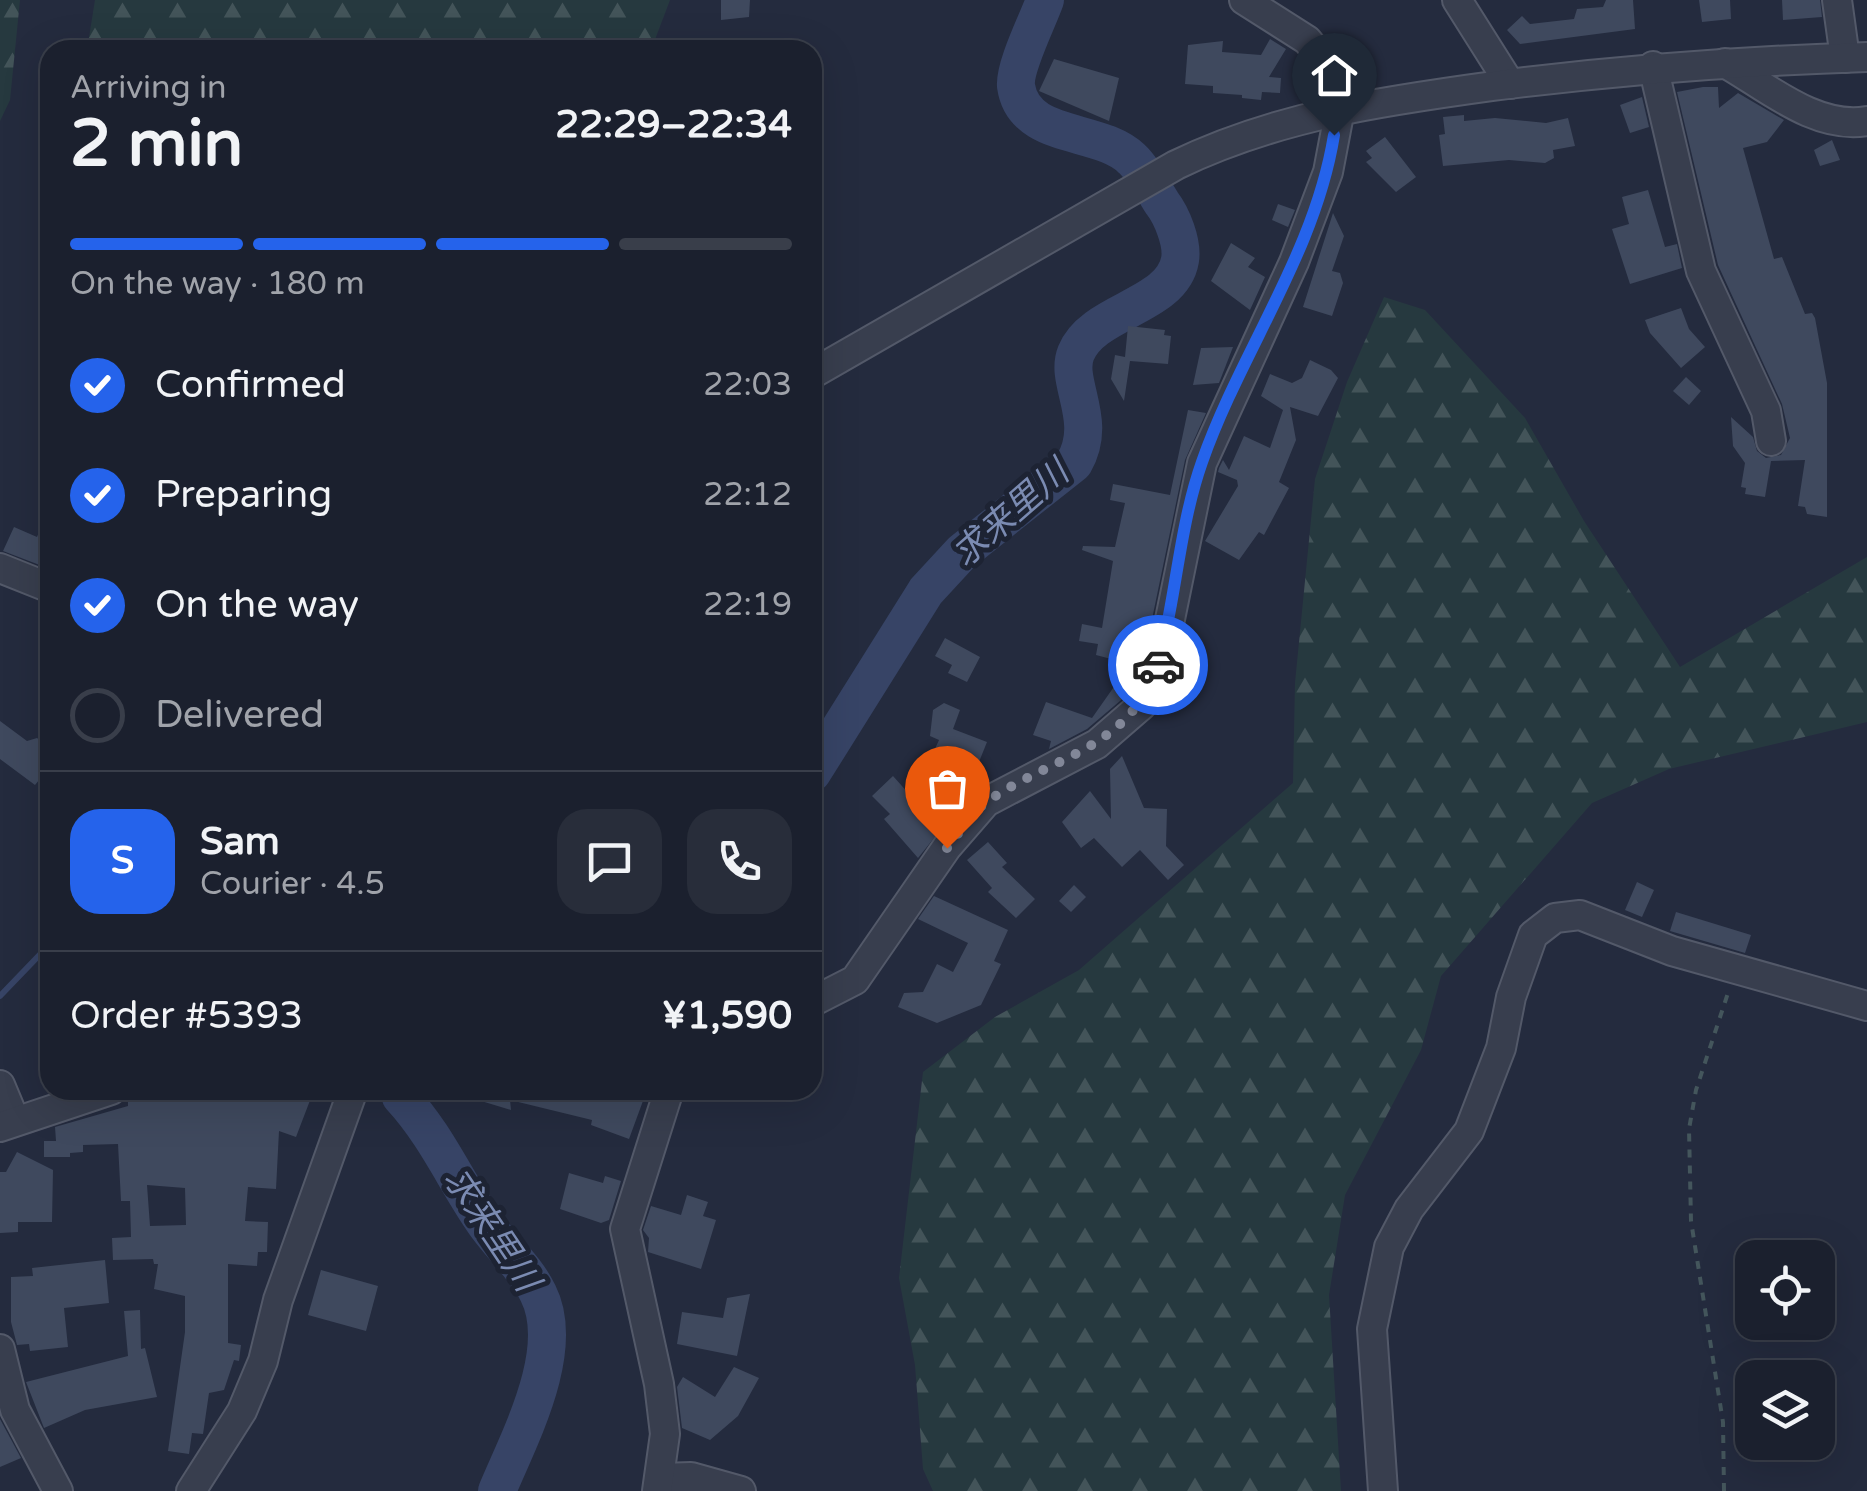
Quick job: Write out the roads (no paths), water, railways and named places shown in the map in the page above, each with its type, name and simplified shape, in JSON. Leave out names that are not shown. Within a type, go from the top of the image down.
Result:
[{"type":"street","points":[[822,997],[855,980],[947,848],[986,802],[1097,744],[1142,705],[1168,629],[1202,463],[1294,262],[1328,172],[1340,109],[1327,64],[1307,40],[1244,0]]},
{"type":"street","points":[[1457,0],[1510,84]]},
{"type":"street","points":[[822,368],[1176,165],[1232,138],[1340,109],[1510,84],[1653,66],[1856,57],[1837,0]]},
{"type":"street","points":[[1724,63],[1817,117],[1852,124],[1867,121]]},
{"type":"street","points":[[1653,66],[1701,271],[1766,412],[1771,441]]},
{"type":"street","points":[[0,568],[40,584]]},
{"type":"street","points":[[1382,1491],[1372,1329],[1389,1247],[1409,1209],[1469,1131],[1501,1048],[1511,997],[1533,935],[1555,918],[1580,915],[1736,970],[1867,1006]]},
{"type":"street","points":[[0,1085],[8,1124],[81,1100]]},
{"type":"street","points":[[191,1491],[242,1411],[263,1361],[278,1300],[346,1100]]},
{"type":"street","points":[[666,1100],[632,1196],[626,1229],[659,1384],[664,1434],[659,1484],[691,1476],[741,1491]]},
{"type":"street","points":[[0,1349],[15,1410],[58,1491]]},
{"type":"waterway","name":"求来里川","points":[[822,757],[926,591],[962,552],[1074,463],[1083,432],[1074,376],[1076,353],[1098,327],[1163,288],[1174,276],[1180,260],[1178,238],[1169,215],[1132,159],[1101,142],[1048,125],[1022,104],[1016,78],[1045,0]]},
{"type":"waterway","points":[[0,996],[40,954]]},
{"type":"waterway","name":"求来里川","points":[[404,1100],[435,1141],[482,1219],[533,1283],[545,1316],[547,1341],[537,1394],[497,1491]]}]
